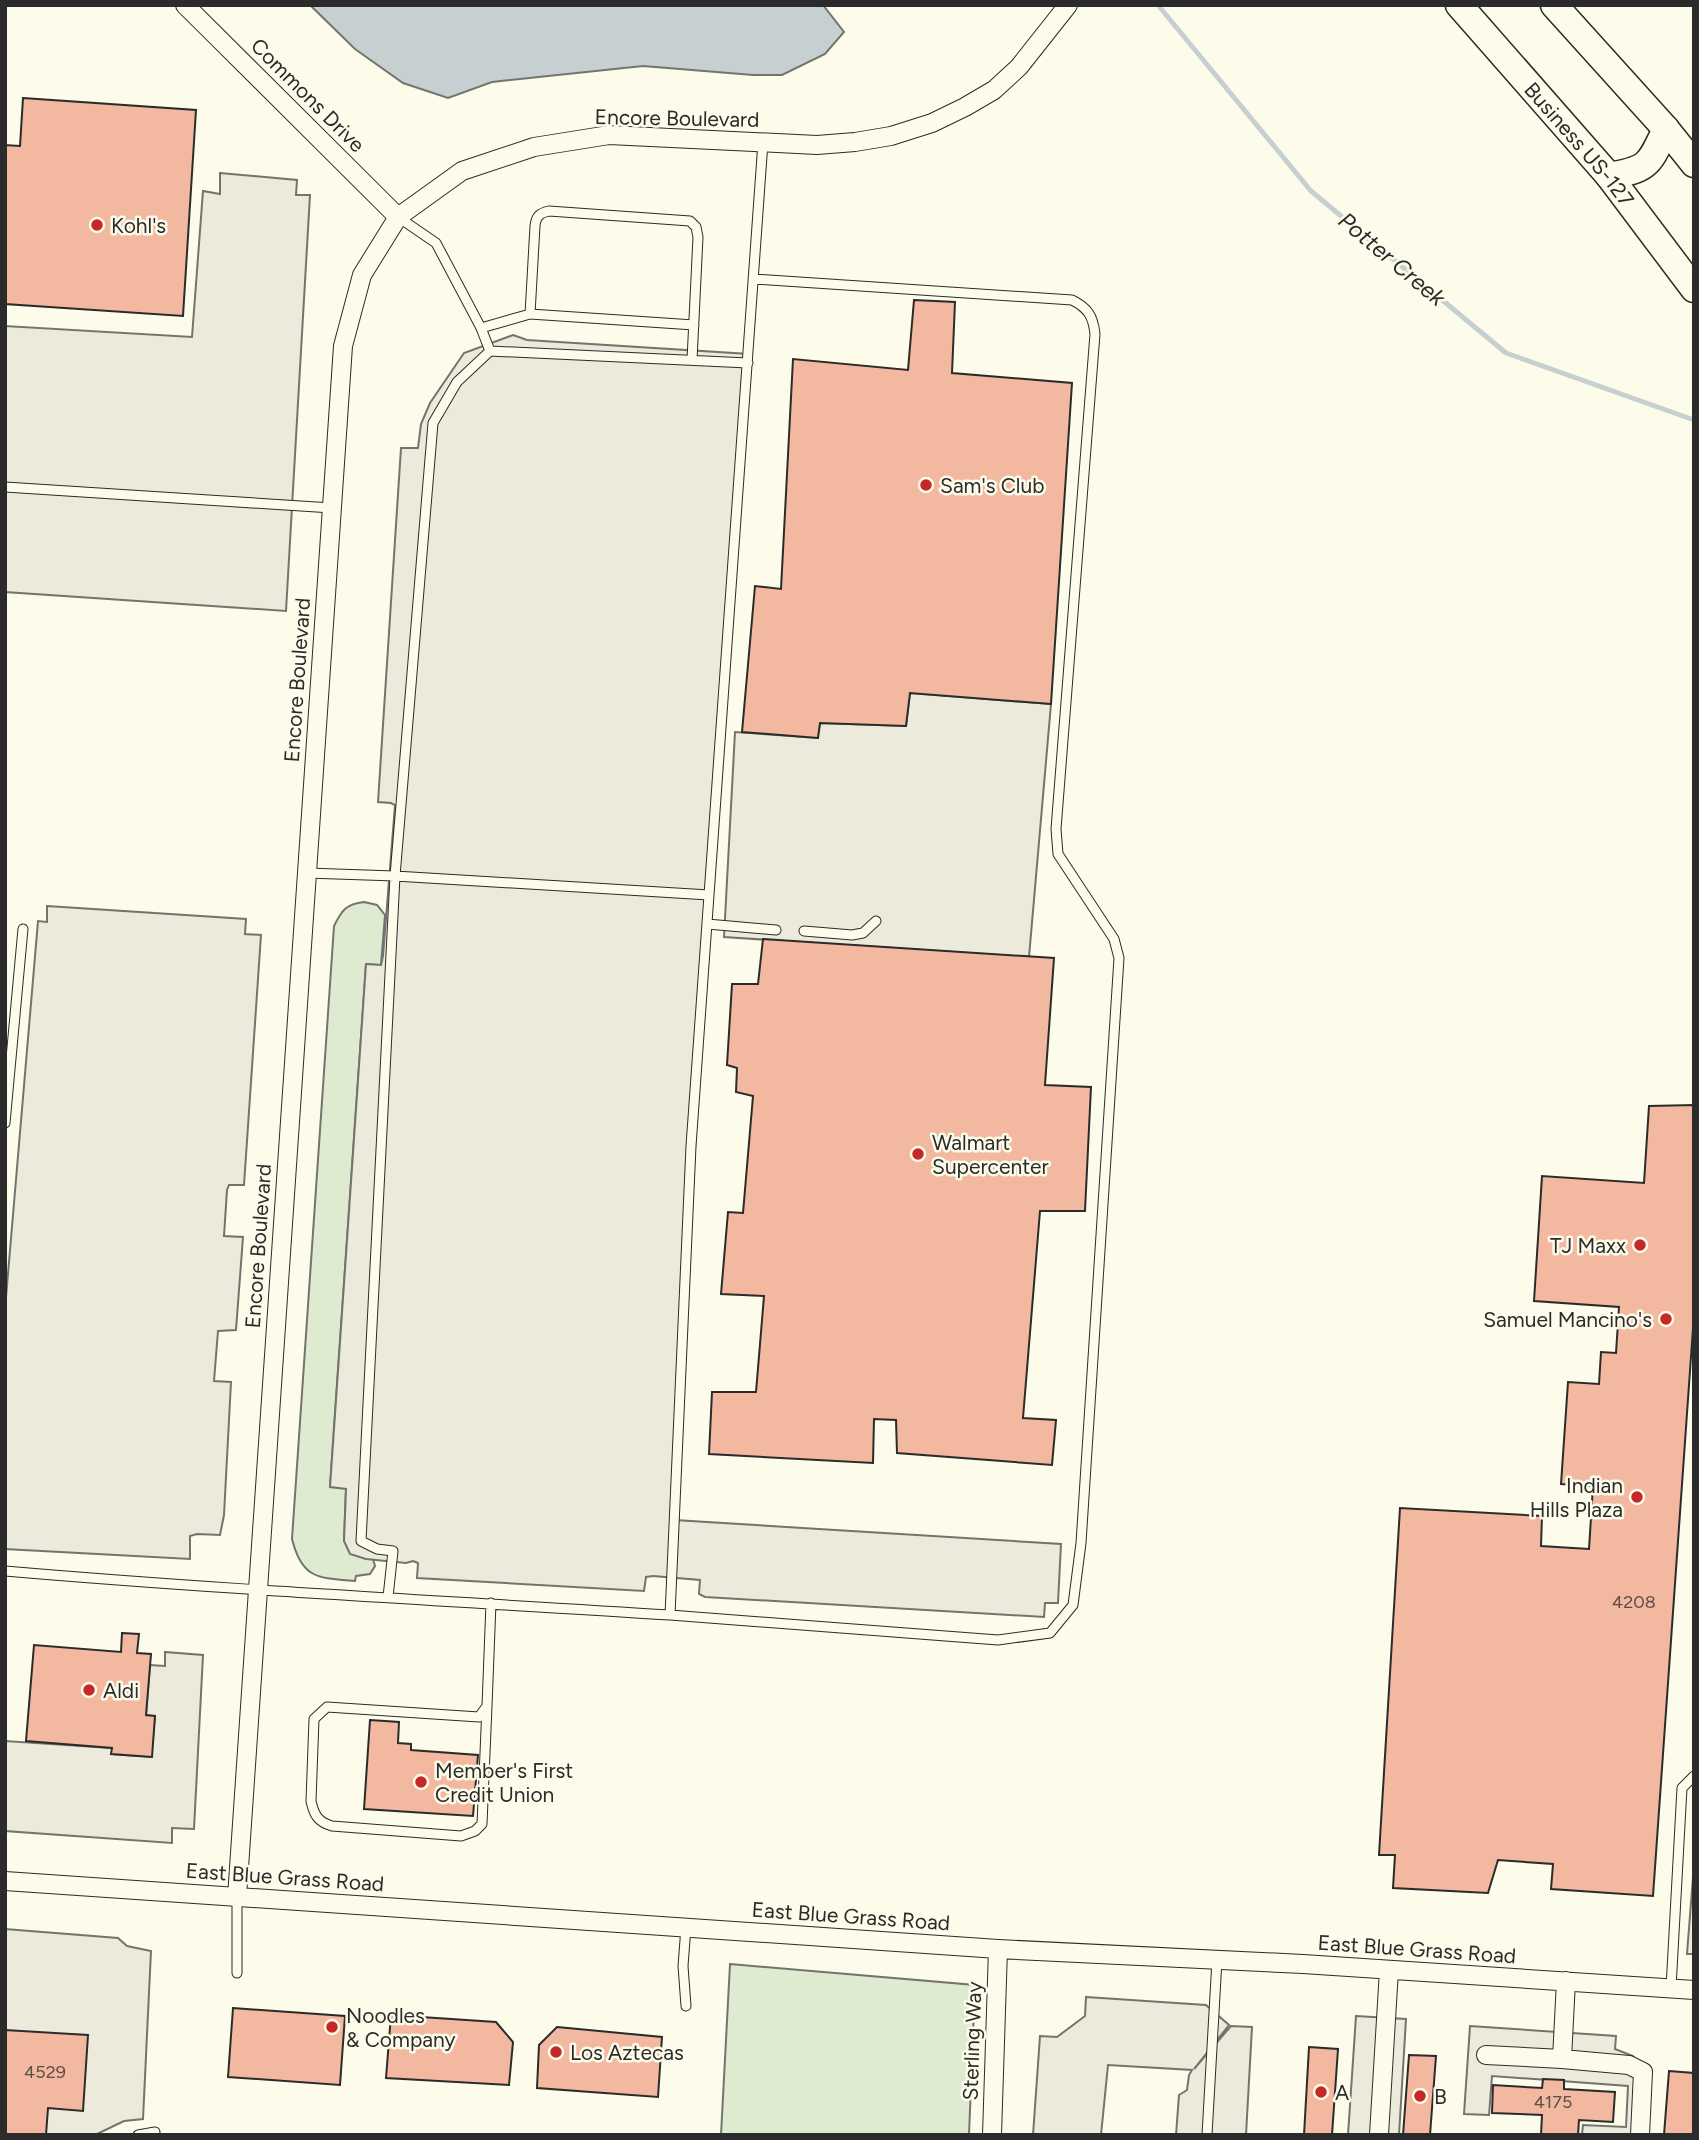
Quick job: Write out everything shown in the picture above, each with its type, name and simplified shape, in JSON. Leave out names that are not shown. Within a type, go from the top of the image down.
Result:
[{"type":"main road","name":"Business US-127","points":[[1459,5],[1609,176],[1694,289]]},
{"type":"main road","points":[[1554,5],[1666,129],[1694,164]]},
{"type":"main road","points":[[1609,176],[1632,172],[1651,161],[1666,129]]},
{"type":"street","name":"Commons Drive","points":[[185,5],[398,217]]},
{"type":"street","name":"Encore Boulevard","points":[[237,1897],[343,346],[362,275],[398,217],[462,171],[534,146],[610,135],[817,145],[855,142],[932,124],[994,90],[1019,67],[1068,5]]},
{"type":"street","name":"East Blue Grass Road","points":[[5,1881],[998,1949],[1694,1990]]},
{"type":"street","name":"Sterling Way","points":[[992,2135],[998,1949]]},
{"type":"street","points":[[1379,2135],[1389,1970]]},
{"type":"street","points":[[1562,2059],[1566,1981]]},
{"type":"street","points":[[1486,2055],[1629,2065],[1643,2072],[1640,2135]]},
{"type":"lane","points":[[670,1615],[691,1146],[764,142]]},
{"type":"lane","points":[[530,314],[535,226],[536,218],[542,213],[549,211],[690,220],[696,227],[698,237],[692,360]]},
{"type":"lane","points":[[398,217],[436,243],[481,328],[490,351]]},
{"type":"lane","points":[[5,1571],[171,1585],[670,1615],[998,1640],[1050,1633],[1073,1605],[1081,1543],[1119,958],[1114,939],[1058,854],[1056,829],[1095,334],[1093,319],[1085,307],[1072,300],[754,279]]},
{"type":"lane","points":[[481,328],[530,314],[694,324]]},
{"type":"lane","points":[[388,1597],[393,1551],[377,1549],[361,1541],[395,876],[433,423],[457,382],[490,351],[748,363]]},
{"type":"lane","points":[[5,487],[332,508]]},
{"type":"lane","points":[[307,873],[709,895]]},
{"type":"lane","points":[[804,931],[852,935],[863,933],[876,921]]},
{"type":"lane","points":[[707,925],[776,930]]},
{"type":"lane","points":[[5,1123],[23,929]]},
{"type":"lane","points":[[487,1706],[479,1717],[327,1707],[314,1719],[311,1801],[314,1813],[322,1823],[341,1827],[460,1836],[475,1831],[482,1824],[487,1706],[491,1604]]},
{"type":"lane","points":[[1671,1988],[1682,1788],[1694,1776]]},
{"type":"lane","points":[[237,1897],[237,1973]]},
{"type":"lane","points":[[686,2006],[683,1966],[687,1927]]},
{"type":"lane","points":[[1207,2135],[1217,1960]]},
{"type":"lane","points":[[138,2135],[155,2132]]},
{"type":"green space","points":[[364,902],[377,905],[385,915],[381,965],[366,964],[330,1486],[346,1488],[344,1541],[366,1559],[373,1559],[375,1566],[370,1574],[356,1576],[355,1581],[313,1574],[301,1562],[292,1539],[334,926],[345,909]]},
{"type":"green space","points":[[730,1964],[975,1985],[969,2135],[721,2135]]},
{"type":"shaded area","points":[[310,5],[823,5],[844,32],[825,54],[782,75],[643,66],[492,82],[448,98],[403,83],[355,49]]},
{"type":"shaded area","points":[[220,173],[297,180],[296,195],[310,195],[286,611],[5,592],[5,326],[192,337],[203,191],[220,194]]},
{"type":"shaded area","points":[[513,335],[527,340],[749,354],[706,944],[675,1520],[1061,1544],[1058,1603],[1045,1603],[1044,1617],[705,1597],[699,1594],[700,1580],[653,1576],[646,1577],[644,1591],[417,1578],[418,1563],[366,1559],[350,1554],[344,1541],[346,1489],[330,1487],[366,964],[381,965],[383,956],[395,805],[378,802],[401,448],[418,448],[421,424],[430,403],[464,353]]},
{"type":"shaded area","points":[[910,693],[1051,704],[1029,957],[724,937],[735,732],[817,738],[820,723],[906,726]]},
{"type":"shaded area","points":[[47,906],[246,919],[245,934],[261,935],[244,1185],[229,1185],[227,1190],[224,1236],[243,1237],[236,1330],[218,1331],[214,1381],[231,1382],[224,1515],[220,1535],[190,1536],[190,1559],[5,1549],[5,1309],[38,921],[47,922]]},
{"type":"shaded area","points":[[165,1652],[203,1655],[194,1829],[172,1828],[172,1843],[5,1831],[5,1741],[112,1748],[112,1754],[151,1757],[155,1717],[146,1715],[150,1665],[165,1666]]},
{"type":"shaded area","points":[[1694,1864],[1694,1954],[1687,1954]]},
{"type":"shaded area","points":[[5,1929],[118,1938],[127,1946],[151,1951],[143,2119],[124,2121],[95,2135],[5,2135]]},
{"type":"shaded area","points":[[1086,1997],[1206,2005],[1229,2025],[1194,2069],[1231,2026],[1252,2027],[1246,2135],[1176,2135],[1179,2095],[1187,2090],[1192,2070],[1108,2065],[1101,2135],[1033,2135],[1040,2036],[1057,2037],[1085,2016]]},
{"type":"shaded area","points":[[1356,2016],[1406,2019],[1399,2135],[1348,2135]]},
{"type":"shaded area","points":[[1470,2026],[1616,2036],[1615,2049],[1633,2056],[1648,2078],[1644,2135],[1582,2135],[1583,2125],[1626,2127],[1628,2086],[1492,2076],[1489,2115],[1464,2114]]},
{"type":"building","name":"Kohl's","points":[[23,98],[196,110],[183,316],[5,304],[5,145],[20,146]]},
{"type":"building","name":"Sam's Club","points":[[914,300],[955,302],[952,373],[1072,383],[1051,704],[910,693],[906,726],[820,723],[818,738],[742,732],[755,586],[781,589],[793,359],[908,370]]},
{"type":"building","name":"Walmart Supercenter","points":[[763,939],[1054,958],[1045,1085],[1091,1087],[1085,1211],[1040,1211],[1023,1418],[1056,1420],[1052,1465],[897,1453],[896,1420],[874,1419],[873,1463],[709,1454],[712,1392],[756,1392],[764,1296],[721,1294],[728,1212],[743,1213],[753,1096],[736,1092],[737,1068],[727,1065],[732,984],[758,984]]},
{"type":"building","name":"Indian Hills Plaza","points":[[1694,1105],[1694,1314],[1653,1896],[1551,1889],[1553,1864],[1498,1860],[1488,1893],[1393,1888],[1395,1855],[1379,1855],[1400,1508],[1542,1516],[1541,1546],[1589,1549],[1593,1486],[1561,1484],[1568,1382],[1599,1384],[1601,1352],[1616,1353],[1619,1307],[1534,1301],[1542,1176],[1644,1183],[1649,1106]]},
{"type":"building","name":"Aldi","points":[[122,1633],[139,1634],[137,1653],[151,1654],[146,1715],[155,1716],[152,1757],[111,1754],[112,1748],[26,1741],[34,1645],[121,1652]]},
{"type":"building","name":"Member's First Credit Union","points":[[370,1720],[399,1722],[398,1743],[411,1744],[411,1750],[478,1755],[473,1816],[364,1809]]},
{"type":"building","points":[[233,2008],[345,2016],[340,2085],[228,2077]]},
{"type":"building","points":[[391,2015],[496,2022],[513,2042],[509,2085],[386,2078]]},
{"type":"building","points":[[557,2027],[662,2037],[658,2097],[537,2088],[539,2045]]},
{"type":"building","points":[[5,2030],[88,2035],[83,2111],[48,2108],[46,2135],[5,2135]]},
{"type":"building","name":"A","points":[[1309,2047],[1338,2049],[1332,2135],[1304,2135]]},
{"type":"building","name":"B","points":[[1409,2055],[1436,2056],[1430,2135],[1403,2135]]},
{"type":"building","points":[[1669,2071],[1694,2073],[1694,2135],[1664,2135]]},
{"type":"building","points":[[1543,2079],[1564,2080],[1564,2089],[1615,2092],[1613,2122],[1579,2120],[1578,2135],[1541,2135],[1542,2115],[1492,2113],[1493,2085],[1542,2088]]},
{"type":"waterway","name":"Potter Creek","points":[[1158,5],[1311,191],[1506,353],[1694,420]]},
{"type":"place","name":"Kohl's","points":[[97,225]]},
{"type":"place","name":"Sam's Club","points":[[926,485]]},
{"type":"place","name":"Walmart Supercenter","points":[[918,1154]]},
{"type":"place","name":"TJ Maxx","points":[[1640,1245]]},
{"type":"place","name":"Samuel Mancino's","points":[[1666,1319]]},
{"type":"place","name":"Indian Hills Plaza","points":[[1637,1497]]},
{"type":"place","name":"Aldi","points":[[89,1690]]},
{"type":"place","name":"Member's First Credit Union","points":[[421,1782]]},
{"type":"place","name":"Noodles & Company","points":[[332,2027]]},
{"type":"place","name":"Los Aztecas","points":[[556,2052]]},
{"type":"place","name":"A","points":[[1321,2092]]},
{"type":"place","name":"B","points":[[1420,2096]]}]
